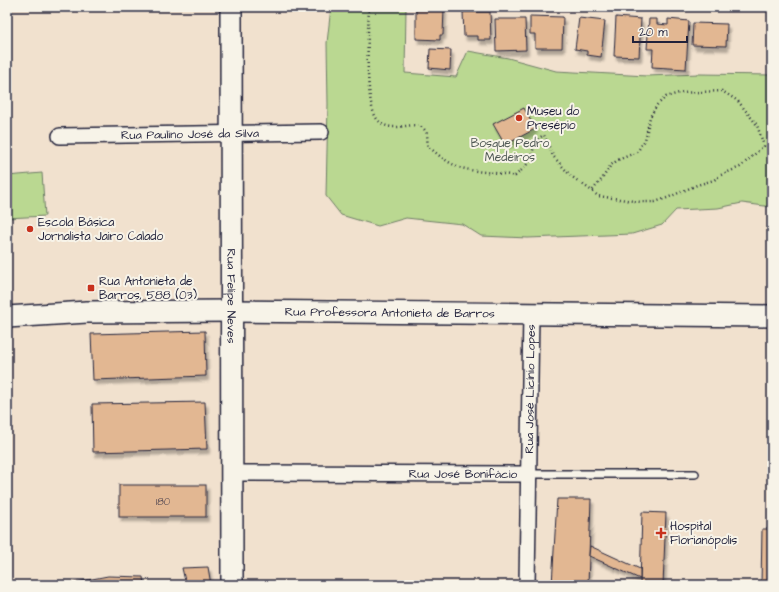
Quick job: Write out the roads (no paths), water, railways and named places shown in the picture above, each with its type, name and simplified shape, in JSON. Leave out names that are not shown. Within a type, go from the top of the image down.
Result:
[{"type":"street","name":"Rua Felipe Neves","points":[[231,7],[232,585]]},
{"type":"street","name":"Rua Paulino José da Silva","points":[[60,136],[321,132]]},
{"type":"street","name":"Rua Professora Antonieta de Barros","points":[[7,317],[87,312],[231,311],[772,316]]},
{"type":"street","name":"Rua José Licínio Lopes","points":[[527,585],[531,313]]},
{"type":"street","name":"Rua José Bonifácio","points":[[231,473],[529,474]]},
{"type":"lane","name":"Rua José Bonifácio","points":[[529,474],[694,474]]},
{"type":"place","name":"Museu do Presépio","points":[[519,118]]},
{"type":"place","name":"Escola Básica Jornalista Jairo Calado","points":[[30,229]]},
{"type":"place","name":"Rua Antonieta de Barros, 588 (03)","points":[[91,288]]},
{"type":"place","name":"Hospital Florianópolis","points":[[661,533]]},
{"type":"park label","name":"Bosque Pedro Medeiros","points":[[510,150]]}]
